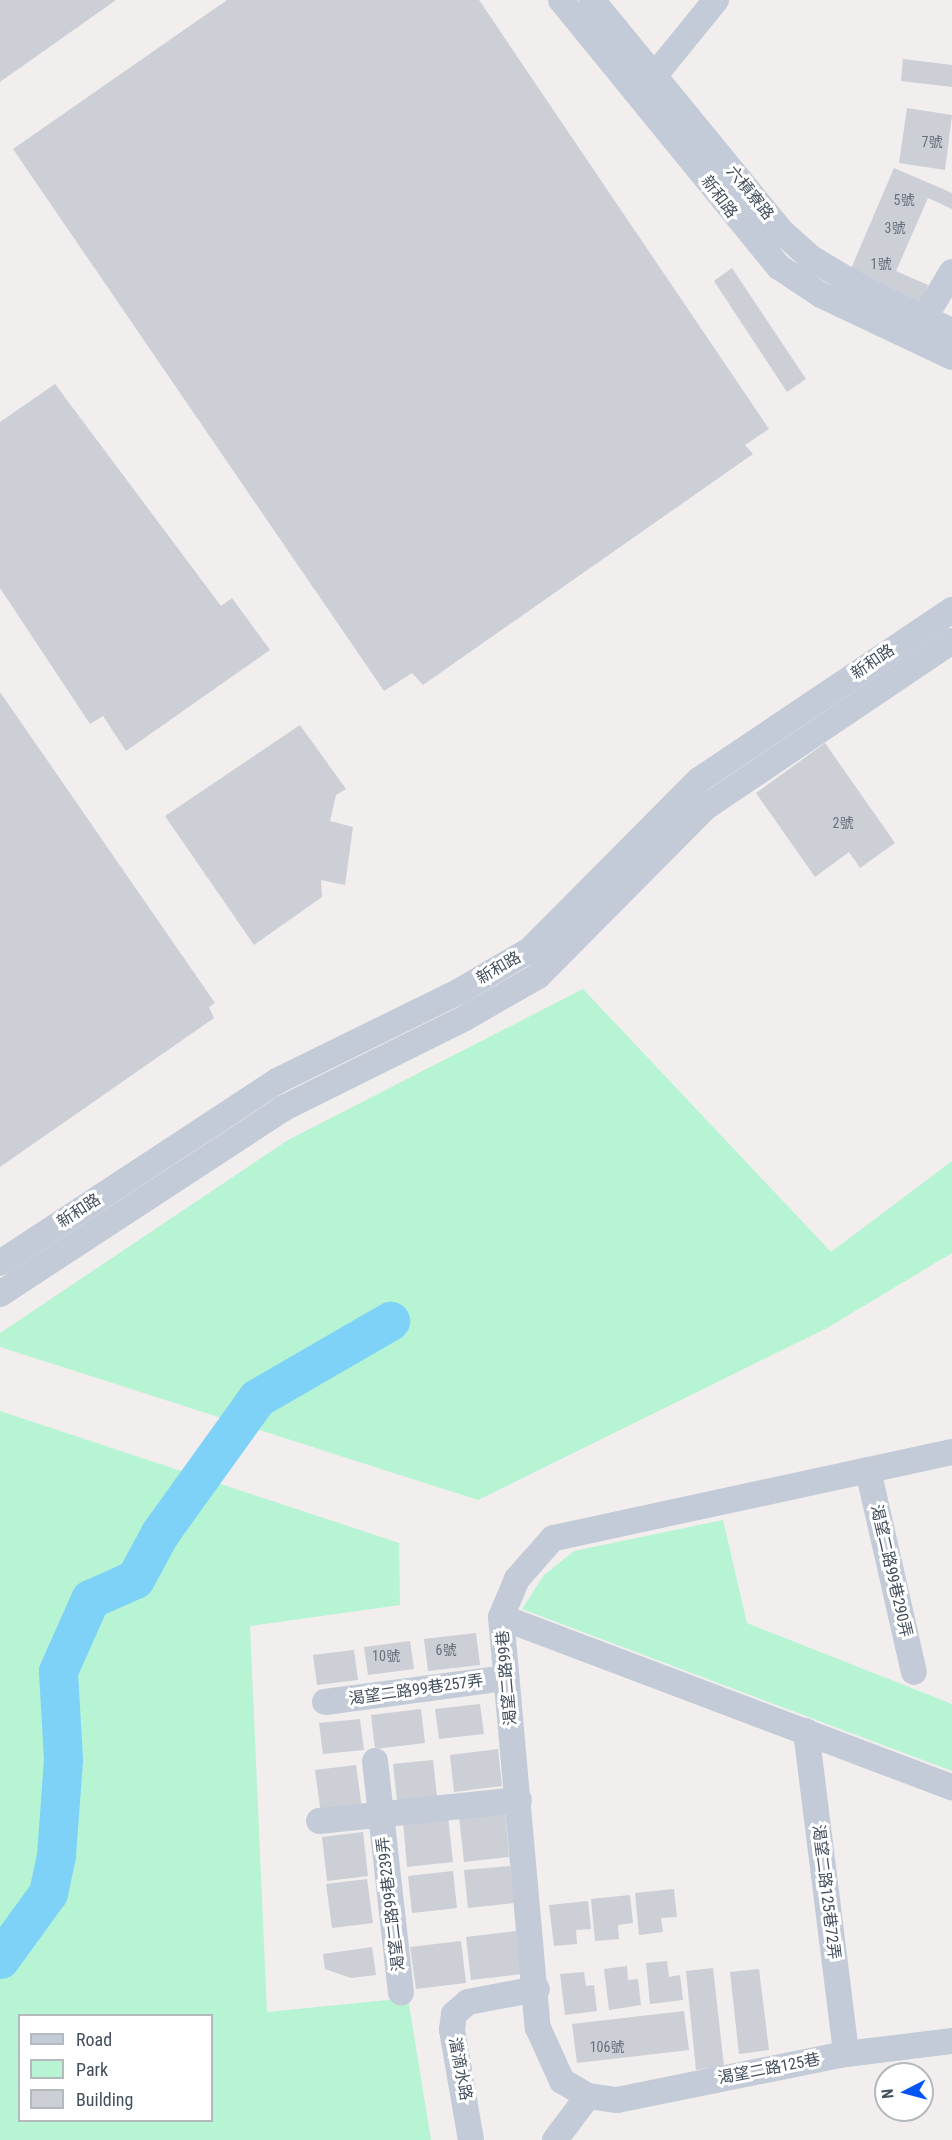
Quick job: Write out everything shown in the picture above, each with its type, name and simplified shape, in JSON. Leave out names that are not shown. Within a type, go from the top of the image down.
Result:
[{"type":"street","name":"新和路","points":[[561,0],[779,267],[821,295],[952,357]]},
{"type":"street","name":"六槓寮路","points":[[592,0],[788,238],[837,274],[923,320],[952,331]]},
{"type":"street","points":[[655,75],[716,0]]},
{"type":"street","points":[[923,320],[952,272]]},
{"type":"street","name":"新和路","points":[[0,1263],[277,1081],[458,992],[530,950],[699,780],[952,610]]},
{"type":"street","name":"新和路","points":[[0,1294],[284,1108],[465,1018],[538,976],[706,807],[952,641]]},
{"type":"street","name":"渴望二路99巷","points":[[588,2096],[562,2081],[538,2028],[537,1989],[501,1617],[517,1579],[553,1538],[952,1452]]},
{"type":"street","name":"渴望二路99巷290弄","points":[[868,1470],[914,1672]]},
{"type":"street","points":[[501,1617],[952,1787]]},
{"type":"street","name":"渴望二路99巷257弄","points":[[325,1702],[506,1678]]},
{"type":"street","name":"渴望二路125巷72弄","points":[[806,1731],[846,2054]]},
{"type":"street","name":"渴望二路99巷239弄","points":[[375,1761],[401,1993]]},
{"type":"street","name":"渴望二路99巷239弄","points":[[319,1821],[519,1800]]},
{"type":"street","name":"澢滴水路","points":[[471,2140],[452,2030],[454,2014],[468,2002],[537,1989]]},
{"type":"street","name":"渴望二路125巷","points":[[588,2096],[617,2100],[846,2054],[952,2042]]},
{"type":"street","points":[[555,2140],[588,2096]]},
{"type":"green space","points":[[583,989],[831,1252],[952,1161],[952,1253],[827,1328],[478,1500],[0,1347],[0,1333],[288,1140]]},
{"type":"green space","points":[[0,1411],[399,1543],[400,1605],[250,1626],[267,2012],[408,1998],[431,2140],[0,2140]]},
{"type":"green space","points":[[723,1520],[747,1623],[952,1704],[952,1771],[522,1609],[544,1575],[574,1551]]},
{"type":"building","points":[[0,0],[116,0],[0,82]]},
{"type":"building","points":[[227,0],[479,0],[769,429],[745,445],[753,454],[423,685],[412,673],[384,691],[13,149]]},
{"type":"building","points":[[903,59],[952,65],[952,87],[901,81]]},
{"type":"building","points":[[907,108],[952,115],[945,170],[899,163]]},
{"type":"building","points":[[894,168],[952,193],[952,209],[928,198],[896,271],[928,285],[921,302],[850,271]]},
{"type":"building","points":[[732,268],[806,379],[787,392],[714,281]]},
{"type":"building","points":[[55,384],[221,606],[232,598],[270,650],[126,751],[103,716],[90,724],[0,588],[0,422]]},
{"type":"building","points":[[0,692],[215,1003],[209,1007],[214,1018],[0,1167]]},
{"type":"building","points":[[300,725],[346,789],[336,795],[330,821],[353,827],[345,885],[321,880],[322,897],[254,945],[165,816]]},
{"type":"building","points":[[825,743],[895,843],[860,868],[849,852],[815,877],[756,793]]},
{"type":"building","points":[[476,1633],[480,1665],[428,1671],[424,1639]]},
{"type":"building","points":[[410,1641],[414,1669],[368,1675],[364,1647]]},
{"type":"building","points":[[354,1650],[358,1680],[317,1685],[313,1655]]},
{"type":"building","points":[[480,1704],[484,1734],[439,1739],[435,1709]]},
{"type":"building","points":[[421,1709],[425,1743],[375,1749],[371,1715]]},
{"type":"building","points":[[360,1719],[364,1750],[323,1754],[319,1723]]},
{"type":"building","points":[[498,1749],[502,1786],[454,1792],[450,1755]]},
{"type":"building","points":[[433,1760],[437,1796],[397,1801],[393,1764]]},
{"type":"building","points":[[356,1765],[362,1809],[321,1814],[315,1770]]},
{"type":"building","points":[[505,1811],[509,1857],[464,1862],[459,1816]]},
{"type":"building","points":[[448,1816],[453,1862],[407,1867],[403,1821]]},
{"type":"building","points":[[363,1832],[368,1876],[327,1881],[322,1837]]},
{"type":"building","points":[[510,1866],[514,1903],[468,1908],[464,1870]]},
{"type":"building","points":[[453,1871],[457,1908],[412,1913],[408,1876]]},
{"type":"building","points":[[367,1879],[373,1923],[332,1928],[326,1884]]},
{"type":"building","points":[[674,1889],[677,1917],[661,1918],[663,1932],[639,1935],[635,1893]]},
{"type":"building","points":[[630,1895],[633,1923],[618,1925],[619,1939],[595,1941],[591,1899]]},
{"type":"building","points":[[588,1901],[591,1929],[576,1930],[577,1944],[554,1946],[549,1905]]},
{"type":"building","points":[[516,1931],[522,1974],[471,1980],[466,1937]]},
{"type":"building","points":[[461,1941],[466,1983],[416,1989],[410,1947]]},
{"type":"building","points":[[372,1947],[376,1975],[351,1978],[325,1969],[323,1954]]},
{"type":"building","points":[[667,1961],[669,1977],[680,1975],[683,2000],[650,2004],[646,1963]]},
{"type":"building","points":[[627,1966],[628,1980],[638,1979],[641,2005],[609,2010],[604,1969]]},
{"type":"building","points":[[713,1968],[724,2066],[696,2070],[686,1971]]},
{"type":"building","points":[[759,1969],[769,2050],[739,2054],[730,1972]]},
{"type":"building","points":[[584,1972],[586,1986],[594,1985],[597,2011],[565,2015],[560,1974]]},
{"type":"building","points":[[684,2011],[689,2050],[577,2063],[572,2024]]},
{"type":"waterway","points":[[0,1959],[48,1893],[56,1855],[63,1759],[58,1671],[90,1599],[135,1579],[160,1533],[257,1398],[390,1321]]}]
